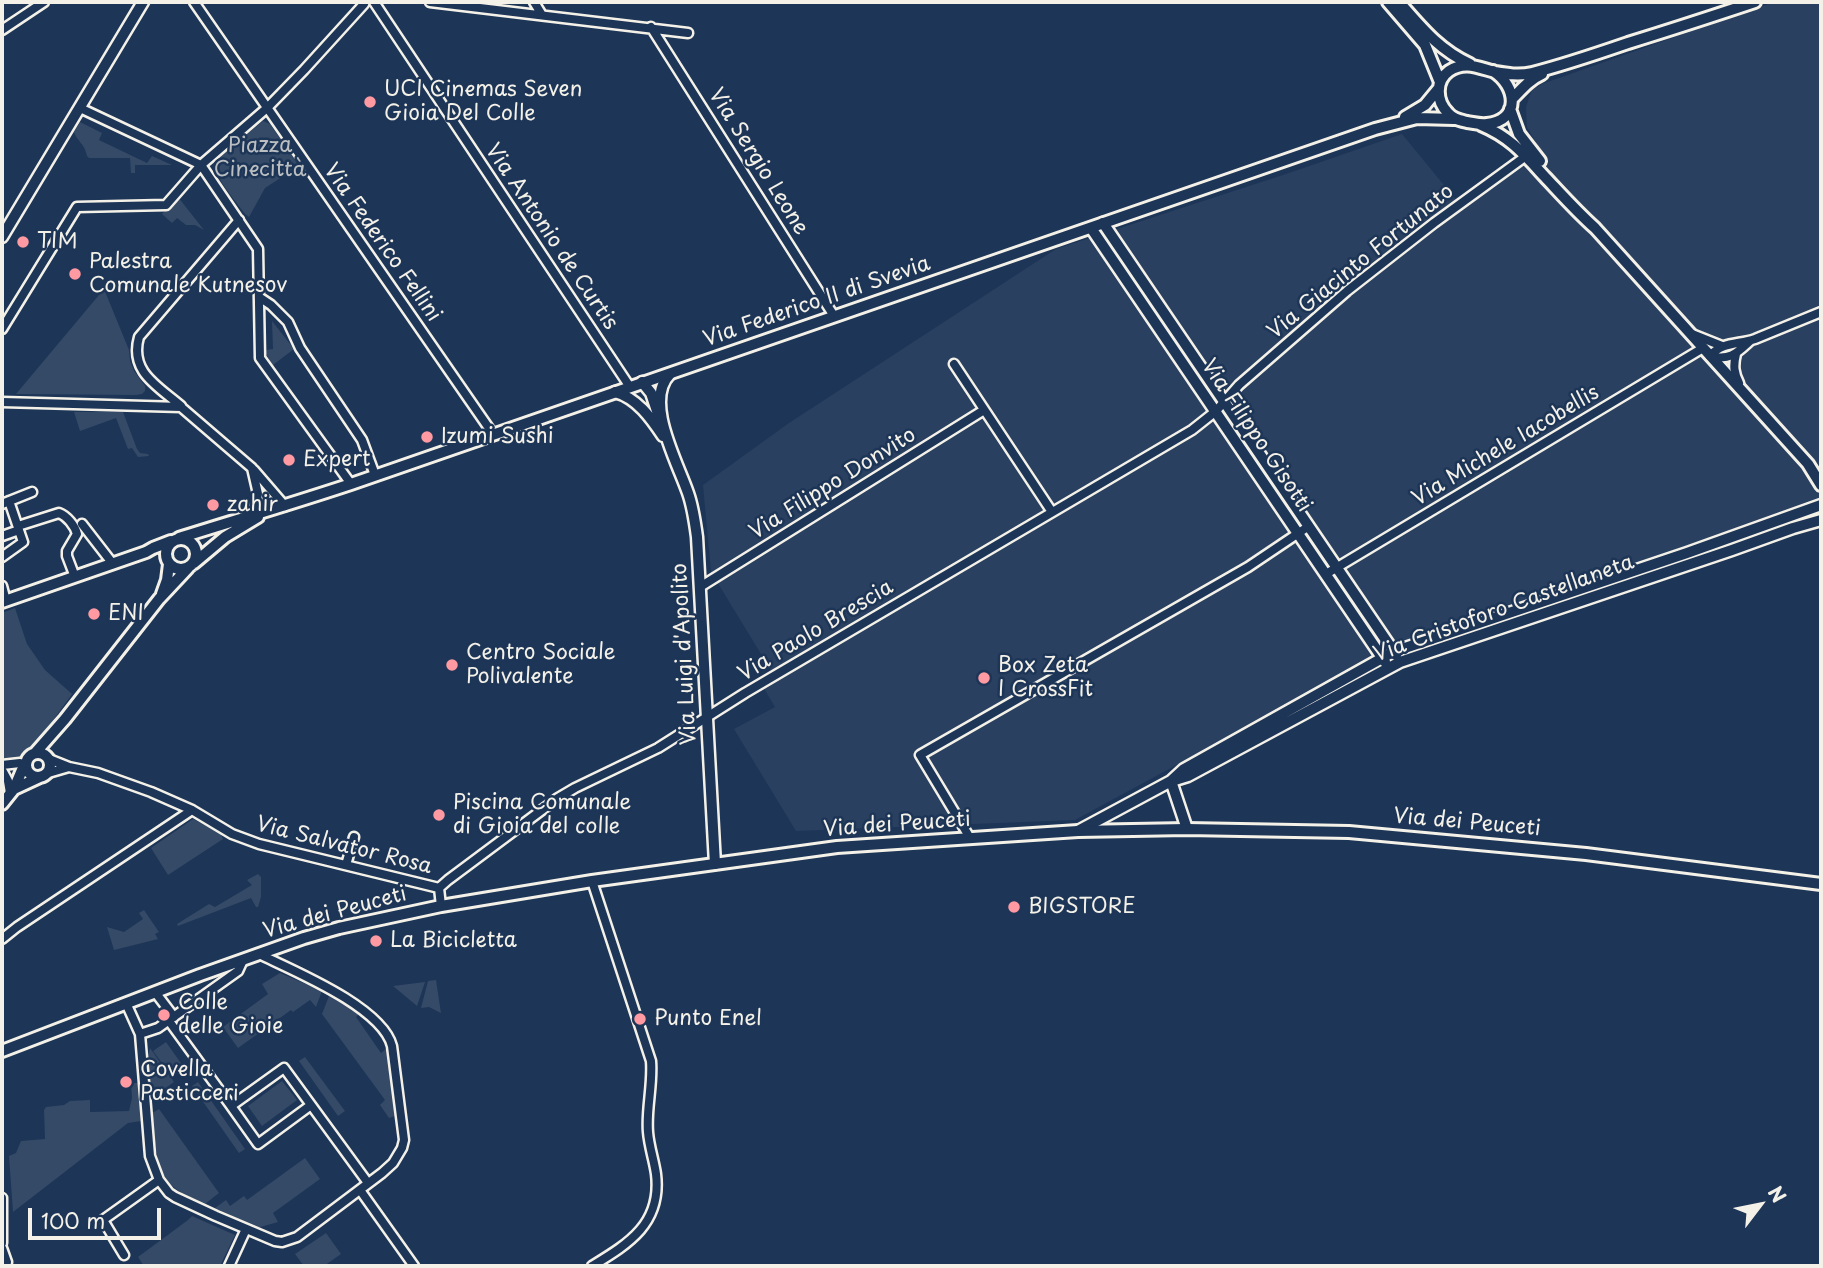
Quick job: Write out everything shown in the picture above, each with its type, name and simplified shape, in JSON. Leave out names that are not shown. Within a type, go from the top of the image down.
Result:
[{"type":"main road","points":[[1388,2],[1425,44],[1440,85],[1441,104],[1454,119]]},
{"type":"main road","points":[[1399,2],[1434,42],[1472,65],[1493,71],[1524,74],[1567,64]]},
{"type":"main road","points":[[1481,125],[1500,120],[1534,78],[1567,64],[1755,2]]},
{"type":"main road","points":[[1376,130],[1416,112],[1425,105],[1450,70],[1472,65]]},
{"type":"main road","points":[[1493,71],[1505,80],[1510,89],[1511,104],[1523,141],[1595,228]]},
{"type":"main road","points":[[1376,130],[1417,118],[1454,119],[1481,125],[1507,138],[1595,228],[1744,392],[1808,464],[1821,485]]},
{"type":"main road","name":"Via Federico II di Svevia","points":[[4,602],[175,540],[351,484],[1376,130]]},
{"type":"main road","points":[[1808,464],[1821,473]]},
{"type":"main road","name":"Via Federico II di Svevia","points":[[36,752],[159,600],[190,566],[225,537],[271,511]]},
{"type":"main road","points":[[146,552],[179,570],[190,566],[195,559],[193,546],[185,539],[175,540],[165,551],[168,562]]},
{"type":"main road","name":"Via Federico II di Svevia","points":[[159,600],[167,580],[168,562]]},
{"type":"main road","points":[[12,791],[44,775],[50,768],[49,758],[54,733]]},
{"type":"main road","points":[[2,804],[12,791],[28,758],[36,752],[49,758]]},
{"type":"main road","points":[[26,765],[33,776],[44,775]]},
{"type":"main road","name":"Via dei Peuceti","points":[[2,1051],[315,934],[441,906],[592,881],[837,847],[1078,831],[1186,829],[1349,832],[1586,854],[1821,884]]},
{"type":"street","points":[[2,30],[44,2]]},
{"type":"street","points":[[2,237],[143,2]]},
{"type":"street","name":"Via Federico Fellini","points":[[194,2],[493,434]]},
{"type":"street","name":"Via Antonio de Curtis","points":[[374,2],[630,387]]},
{"type":"street","points":[[430,2],[688,33]]},
{"type":"street","points":[[534,2],[542,15]]},
{"type":"street","points":[[2,329],[77,207],[166,205],[201,165],[267,108],[364,4]]},
{"type":"street","name":"Via Sergio Leone","points":[[651,27],[834,316]]},
{"type":"street","points":[[80,108],[201,165],[254,242],[258,252],[260,358],[351,484]]},
{"type":"street","name":"Via Giacinto Fortunato","points":[[1216,411],[1254,371],[1347,291],[1526,156]]},
{"type":"street","points":[[239,220],[139,337],[136,357],[141,370],[252,468],[285,506]]},
{"type":"street","name":"Via Filippo Gisotti","points":[[1103,223],[1400,662]]},
{"type":"street","name":"Via Filippo Gisotti","points":[[1090,228],[1389,667]]},
{"type":"street","points":[[259,297],[288,322],[300,348],[362,440],[375,475]]},
{"type":"street","points":[[1690,333],[1722,346],[1751,341],[1821,312]]},
{"type":"street","points":[[1707,352],[1724,358],[1736,354],[1751,341]]},
{"type":"street","name":"Via Michele Iacobellis","points":[[1326,574],[1707,352],[1722,346]]},
{"type":"street","points":[[1736,354],[1734,373],[1744,392]]},
{"type":"street","points":[[954,364],[1052,512]]},
{"type":"street","name":"Via Luigi d'Apolito","points":[[671,373],[663,381],[661,388],[662,420],[692,508],[697,537],[715,864]]},
{"type":"street","points":[[642,382],[640,397],[651,418]]},
{"type":"street","points":[[642,382],[651,393],[662,420]]},
{"type":"street","name":"Via Luigi d'Apolito","points":[[615,392],[628,397],[651,418],[669,446]]},
{"type":"street","points":[[2,402],[181,407]]},
{"type":"street","name":"Via Filippo Donvito","points":[[700,587],[985,410]]},
{"type":"street","name":"Via Paolo Brescia","points":[[439,888],[558,798],[658,748],[745,693],[1192,430],[1216,411]]},
{"type":"street","points":[[252,468],[258,494],[254,514]]},
{"type":"street","points":[[2,557],[23,542],[5,502],[32,492]]},
{"type":"street","name":"Via Cristoforo Castellaneta","points":[[1171,780],[1184,769],[1393,652],[1821,505]]},
{"type":"street","points":[[2,536],[59,513],[65,515],[77,534],[66,551],[75,577]]},
{"type":"street","name":"Via Cristoforo Castellaneta","points":[[1171,780],[1188,776],[1400,662],[1821,520]]},
{"type":"street","points":[[82,524],[113,564]]},
{"type":"street","points":[[970,838],[920,755],[1248,566],[1308,526]]},
{"type":"street","points":[[2,586],[4,602]]},
{"type":"street","name":"Via Salvator Rosa","points":[[49,758],[69,767],[98,773],[151,792],[192,810],[232,834],[259,844],[439,888],[441,906]]},
{"type":"street","points":[[12,791],[2,767],[26,765]]},
{"type":"street","points":[[44,775],[69,767]]},
{"type":"street","points":[[1078,831],[1171,780],[1186,829]]},
{"type":"street","points":[[2,939],[192,810]]},
{"type":"street","points":[[346,865],[354,837]]},
{"type":"street","points":[[592,881],[651,1061],[652,1084],[647,1130],[657,1186],[649,1217],[635,1237],[592,1266]]},
{"type":"street","points":[[126,1003],[140,1034],[150,1156],[159,1180],[169,1193],[176,1197],[275,1241],[289,1241],[393,1163],[404,1140],[390,1037],[374,1018],[356,1005],[259,954]]},
{"type":"street","points":[[140,1034],[158,1028],[172,1019],[238,971],[243,960]]},
{"type":"street","points":[[155,992],[258,1144],[311,1105]]},
{"type":"street","points":[[231,1106],[284,1068],[368,1183]]},
{"type":"street","points":[[124,1255],[103,1220],[159,1180]]},
{"type":"street","points":[[360,1190],[414,1266]]},
{"type":"street","points":[[2,1198],[2,1245],[6,1266]]},
{"type":"street","points":[[229,1266],[246,1229]]},
{"type":"shaded area","points":[[1774,2],[1821,2],[1821,501],[1401,643],[1075,820],[796,831],[734,729],[775,707],[759,680],[772,672],[711,572],[703,485],[789,423],[1056,249],[1402,134],[1462,207],[1541,151],[1527,127],[1526,107],[1532,90],[1542,84]]},
{"type":"green space","name":"Piazza Cinecittà","points":[[263,121],[270,124],[299,166],[265,188],[249,217],[222,183],[213,164]]},
{"type":"green space","points":[[80,122],[102,133],[99,140],[147,163],[152,156],[172,165],[135,165],[135,173],[131,173],[130,158],[89,158],[74,132]]},
{"type":"green space","points":[[178,197],[204,230],[195,225],[186,225],[177,218],[172,223],[162,214]]},
{"type":"green space","points":[[104,289],[129,350],[134,371],[145,386],[145,391],[136,395],[16,394]]},
{"type":"green space","points":[[272,321],[294,349],[273,365],[266,354],[266,350],[273,349]]},
{"type":"green space","points":[[74,412],[123,412],[137,449],[149,456],[138,457],[132,448],[128,449],[116,418],[80,431]]},
{"type":"green space","points":[[15,608],[27,644],[45,670],[72,694],[23,759],[2,759],[2,613]]},
{"type":"green space","points":[[193,819],[220,833],[223,839],[168,875],[151,848]]},
{"type":"green space","points":[[258,874],[261,877],[261,897],[258,907],[251,898],[178,926],[177,924],[209,904],[215,907],[252,885],[247,880]]},
{"type":"green space","points":[[144,910],[159,932],[155,934],[158,939],[114,950],[107,927],[124,932],[143,919],[139,913]]},
{"type":"green space","points":[[280,973],[322,991],[316,1007],[310,1000],[293,1012],[291,1010],[238,1048],[223,1027],[268,994],[262,984]]},
{"type":"green space","points":[[436,980],[441,1013],[429,1007],[421,1008],[428,981]]},
{"type":"green space","points":[[425,982],[417,1006],[393,986]]},
{"type":"green space","points":[[329,996],[360,1013],[356,1017],[381,1053],[387,1048],[395,1116],[389,1118],[380,1105],[385,1100],[322,1014]]},
{"type":"green space","points":[[166,1042],[183,1066],[171,1075],[153,1051]]},
{"type":"green space","points":[[150,1048],[174,1082],[151,1099],[148,1056]]},
{"type":"green space","points":[[305,1057],[345,1111],[338,1116],[299,1061]]},
{"type":"green space","points":[[282,1081],[297,1100],[262,1126],[248,1106]]},
{"type":"green space","points":[[198,1082],[245,1149],[239,1153],[192,1086]]},
{"type":"green space","points":[[131,1083],[138,1083],[141,1121],[128,1123],[13,1212],[9,1156],[16,1153],[21,1141],[45,1139],[46,1107],[64,1105],[70,1101],[90,1100],[90,1112],[129,1111]]},
{"type":"green space","points":[[159,1109],[219,1193],[205,1204],[178,1190],[163,1173],[157,1154],[152,1113]]},
{"type":"green space","points":[[305,1158],[320,1179],[273,1213],[278,1222],[257,1228],[215,1208],[226,1200],[230,1206],[244,1196],[247,1200]]},
{"type":"green space","points":[[192,1216],[235,1235],[220,1266],[144,1266],[138,1257]]},
{"type":"green space","points":[[326,1233],[341,1254],[324,1266],[304,1266],[295,1254]]},
{"type":"place","name":"UCI Cinemas Seven Gioia Del Colle","points":[[370,102]]},
{"type":"place","name":"TIM","points":[[23,242]]},
{"type":"place","name":"Palestra Comunale Kutnesov","points":[[75,274]]},
{"type":"place","name":"Izumi Sushi","points":[[427,437]]},
{"type":"place","name":"Expert","points":[[289,460]]},
{"type":"place","name":"zahir","points":[[213,505]]},
{"type":"place","name":"ENI","points":[[94,614]]},
{"type":"place","name":"Centro Sociale Polivalente","points":[[452,665]]},
{"type":"place","name":"Box Zeta I CrossFit","points":[[984,678]]},
{"type":"place","name":"Piscina Comunale di Gioia del colle","points":[[439,815]]},
{"type":"place","name":"BIGSTORE","points":[[1014,907]]},
{"type":"place","name":"La Bicicletta","points":[[376,941]]},
{"type":"place","name":"Colle delle Gioie","points":[[164,1015]]},
{"type":"place","name":"Punto Enel","points":[[640,1019]]},
{"type":"place","name":"Covella Pasticceri","points":[[126,1082]]}]
